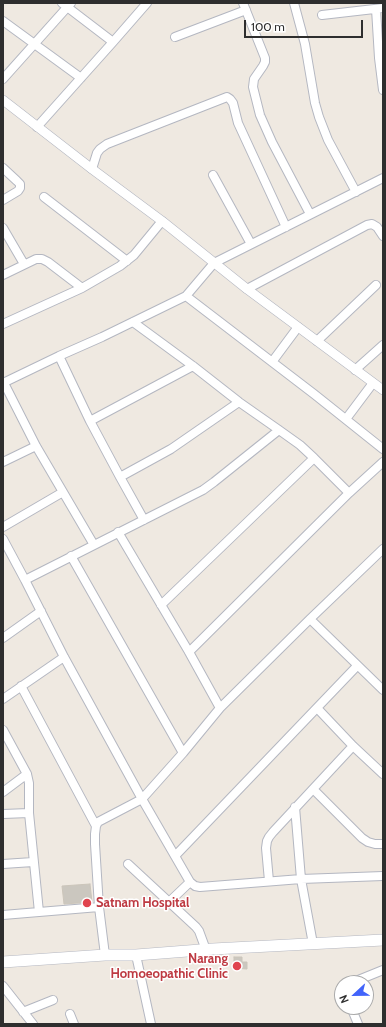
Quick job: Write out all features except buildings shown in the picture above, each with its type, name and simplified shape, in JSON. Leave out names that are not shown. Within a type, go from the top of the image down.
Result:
[{"type":"main road","points":[[3,962],[383,940]]},
{"type":"street","points":[[37,127],[146,3]]},
{"type":"street","points":[[294,3],[305,44],[315,104],[319,117],[328,140],[356,192]]},
{"type":"street","points":[[3,79],[35,44],[67,4],[113,42]]},
{"type":"street","points":[[175,37],[245,7],[265,58],[263,66],[254,79],[253,86],[260,116],[310,214]]},
{"type":"street","points":[[322,15],[380,9],[383,90]]},
{"type":"street","points":[[3,21],[81,78]]},
{"type":"street","points":[[92,169],[96,153],[108,144],[227,97],[233,103],[238,123],[286,227]]},
{"type":"street","points":[[3,100],[162,221],[247,289],[383,390]]},
{"type":"street","points":[[3,168],[20,184],[20,188],[18,190],[3,200]]},
{"type":"street","points":[[212,175],[251,244]]},
{"type":"street","points":[[94,545],[36,446],[4,383],[186,296],[214,263],[383,178]]},
{"type":"street","points":[[44,197],[127,260]]},
{"type":"street","points":[[3,324],[82,288],[120,266],[134,255],[162,221]]},
{"type":"street","points":[[247,289],[367,225],[372,224],[377,227],[383,236]]},
{"type":"street","points":[[3,228],[24,264]]},
{"type":"street","points":[[3,275],[36,259],[42,259],[82,288]]},
{"type":"street","points":[[317,341],[376,285]]},
{"type":"street","points":[[186,296],[383,449]]},
{"type":"street","points":[[133,322],[300,446],[349,493]]},
{"type":"street","points":[[272,362],[298,326]]},
{"type":"street","points":[[355,370],[383,345]]},
{"type":"street","points":[[59,356],[90,421],[144,520]]},
{"type":"street","points":[[90,421],[193,366]]},
{"type":"street","points":[[346,419],[373,382]]},
{"type":"street","points":[[120,477],[171,449],[239,402]]},
{"type":"street","points":[[25,580],[203,490],[279,430]]},
{"type":"street","points":[[3,462],[36,446]]},
{"type":"street","points":[[161,606],[314,458]]},
{"type":"street","points":[[189,652],[349,493],[383,462]]},
{"type":"street","points":[[3,527],[63,492]]},
{"type":"street","points":[[118,532],[189,652],[220,708]]},
{"type":"street","points":[[3,539],[64,657],[142,799],[190,882],[195,886],[200,887],[301,879],[383,876]]},
{"type":"street","points":[[105,955],[99,907],[95,834],[98,822],[142,799],[220,708],[383,549]]},
{"type":"street","points":[[71,556],[183,753]]},
{"type":"street","points":[[3,638],[41,611]]},
{"type":"street","points":[[310,619],[383,690]]},
{"type":"street","points":[[3,699],[64,657]]},
{"type":"street","points":[[175,856],[357,666]]},
{"type":"street","points":[[21,686],[96,826]]},
{"type":"street","points":[[317,708],[353,746],[383,774]]},
{"type":"street","points":[[3,730],[27,774],[29,784],[29,813],[39,912]]},
{"type":"street","points":[[269,881],[266,848],[267,841],[272,832],[353,746]]},
{"type":"street","points":[[3,792],[27,774]]},
{"type":"street","points":[[313,789],[362,838],[368,842],[383,844]]},
{"type":"street","points":[[296,807],[301,879],[313,944]]},
{"type":"street","points":[[3,814],[29,813]]},
{"type":"street","points":[[3,864],[33,862]]},
{"type":"street","points":[[128,864],[199,931],[206,950]]},
{"type":"street","points":[[169,902],[190,882]]},
{"type":"street","points":[[3,915],[99,907]]},
{"type":"street","points":[[136,955],[151,1024]]},
{"type":"street","points":[[371,975],[383,970]]},
{"type":"street","points":[[3,986],[33,1024]]},
{"type":"street","points":[[23,1012],[53,1000]]},
{"type":"street","points":[[70,1014],[74,1024]]},
{"type":"place","name":"Satnam Hospital","points":[[87,903]]},
{"type":"place","name":"Narang Homoeopathic Clinic","points":[[237,966]]}]
